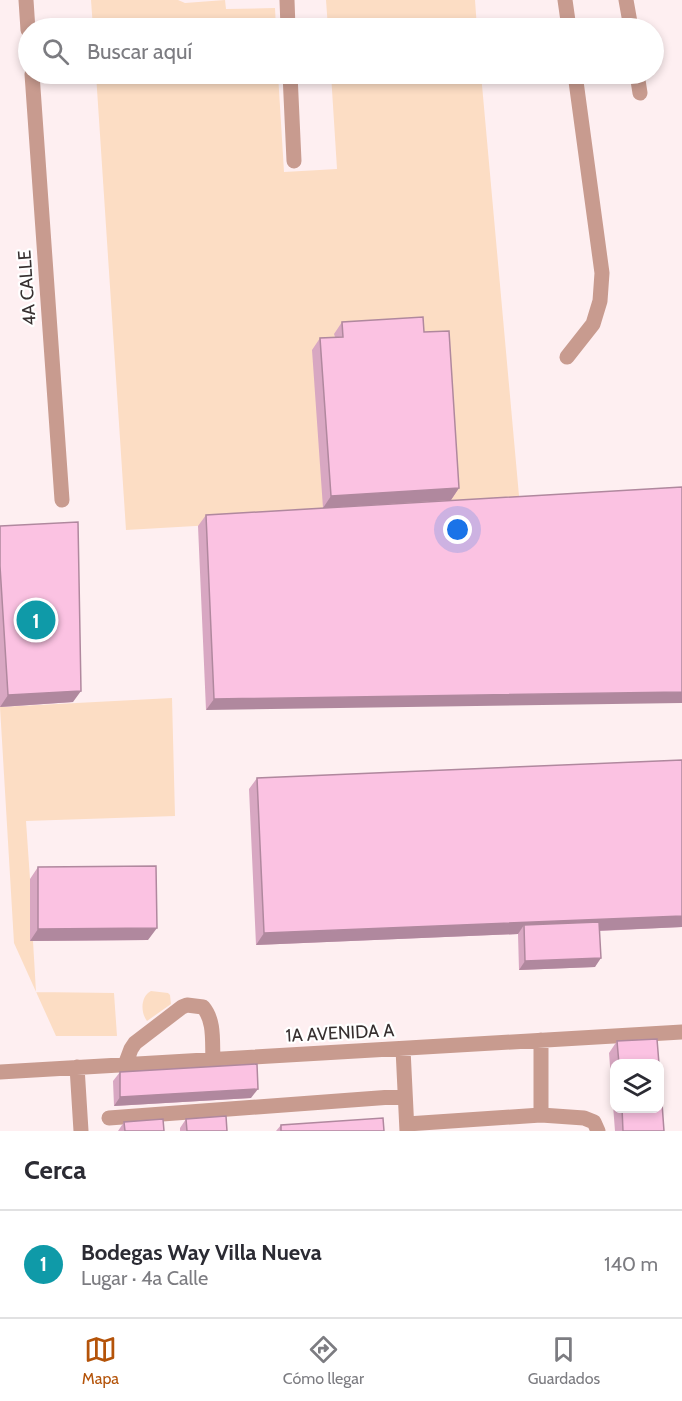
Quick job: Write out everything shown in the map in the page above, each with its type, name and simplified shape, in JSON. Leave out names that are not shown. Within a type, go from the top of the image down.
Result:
[{"type":"street","points":[[26,0],[27,18]]},
{"type":"street","points":[[286,0],[287,18]]},
{"type":"street","points":[[565,0],[567,18]]},
{"type":"street","points":[[626,0],[629,18]]},
{"type":"street","name":"4A CALLE","points":[[33,84],[62,500]]},
{"type":"street","points":[[290,84],[294,161]]},
{"type":"street","points":[[567,357],[593,324],[600,301],[602,273],[576,84]]},
{"type":"street","points":[[639,84],[640,93]]},
{"type":"street","points":[[125,1065],[135,1043],[187,1005],[203,1007],[208,1013],[211,1020],[213,1060]]},
{"type":"street","name":"1A AVENIDA A","points":[[0,1072],[682,1032]]},
{"type":"street","points":[[541,1040],[541,1115]]},
{"type":"street","points":[[403,1049],[407,1128],[541,1115],[584,1118],[594,1122],[598,1131]]},
{"type":"street","points":[[77,1067],[81,1131]]},
{"type":"street","points":[[109,1118],[405,1096]]},
{"type":"shaded area","points":[[91,0],[178,0],[185,3],[225,0],[226,9],[275,8],[276,18],[92,18]]},
{"type":"shaded area","points":[[326,0],[475,0],[476,18],[327,18]]},
{"type":"shaded area","points":[[97,84],[279,84],[284,172],[337,169],[332,84],[482,84],[520,507],[126,530]]},
{"type":"shaded area","points":[[172,698],[175,816],[26,821],[30,879],[30,940],[33,941],[36,992],[14,943],[0,707]]},
{"type":"shaded area","points":[[151,991],[168,993],[171,1004],[147,1021],[143,1013],[143,1004],[145,997]]},
{"type":"shaded area","points":[[36,992],[114,993],[117,1036],[56,1036]]},
{"type":"building","points":[[423,317],[424,332],[449,331],[459,488],[331,496],[320,338],[343,337],[342,322]]},
{"type":"building","points":[[682,487],[682,692],[214,699],[206,515]]},
{"type":"building","points":[[78,522],[81,691],[8,695],[0,566],[0,526]]},
{"type":"building","points":[[682,760],[682,916],[264,933],[257,778]]},
{"type":"building","points":[[156,866],[157,928],[38,929],[38,867]]},
{"type":"building","points":[[599,922],[601,958],[525,961],[524,925]]},
{"type":"building","points":[[657,1039],[659,1059],[619,1059],[617,1041]]},
{"type":"building","points":[[257,1064],[258,1089],[120,1097],[120,1072]]},
{"type":"building","points":[[622,1113],[663,1113],[664,1131],[623,1131]]},
{"type":"building","points":[[226,1116],[227,1131],[187,1131],[186,1119]]},
{"type":"building","points":[[383,1118],[384,1131],[281,1131],[281,1125]]},
{"type":"building","points":[[163,1119],[164,1131],[125,1131],[124,1122]]},
{"type":"place","name":"Bodegas Way Villa Nueva","points":[[36,620]]}]
